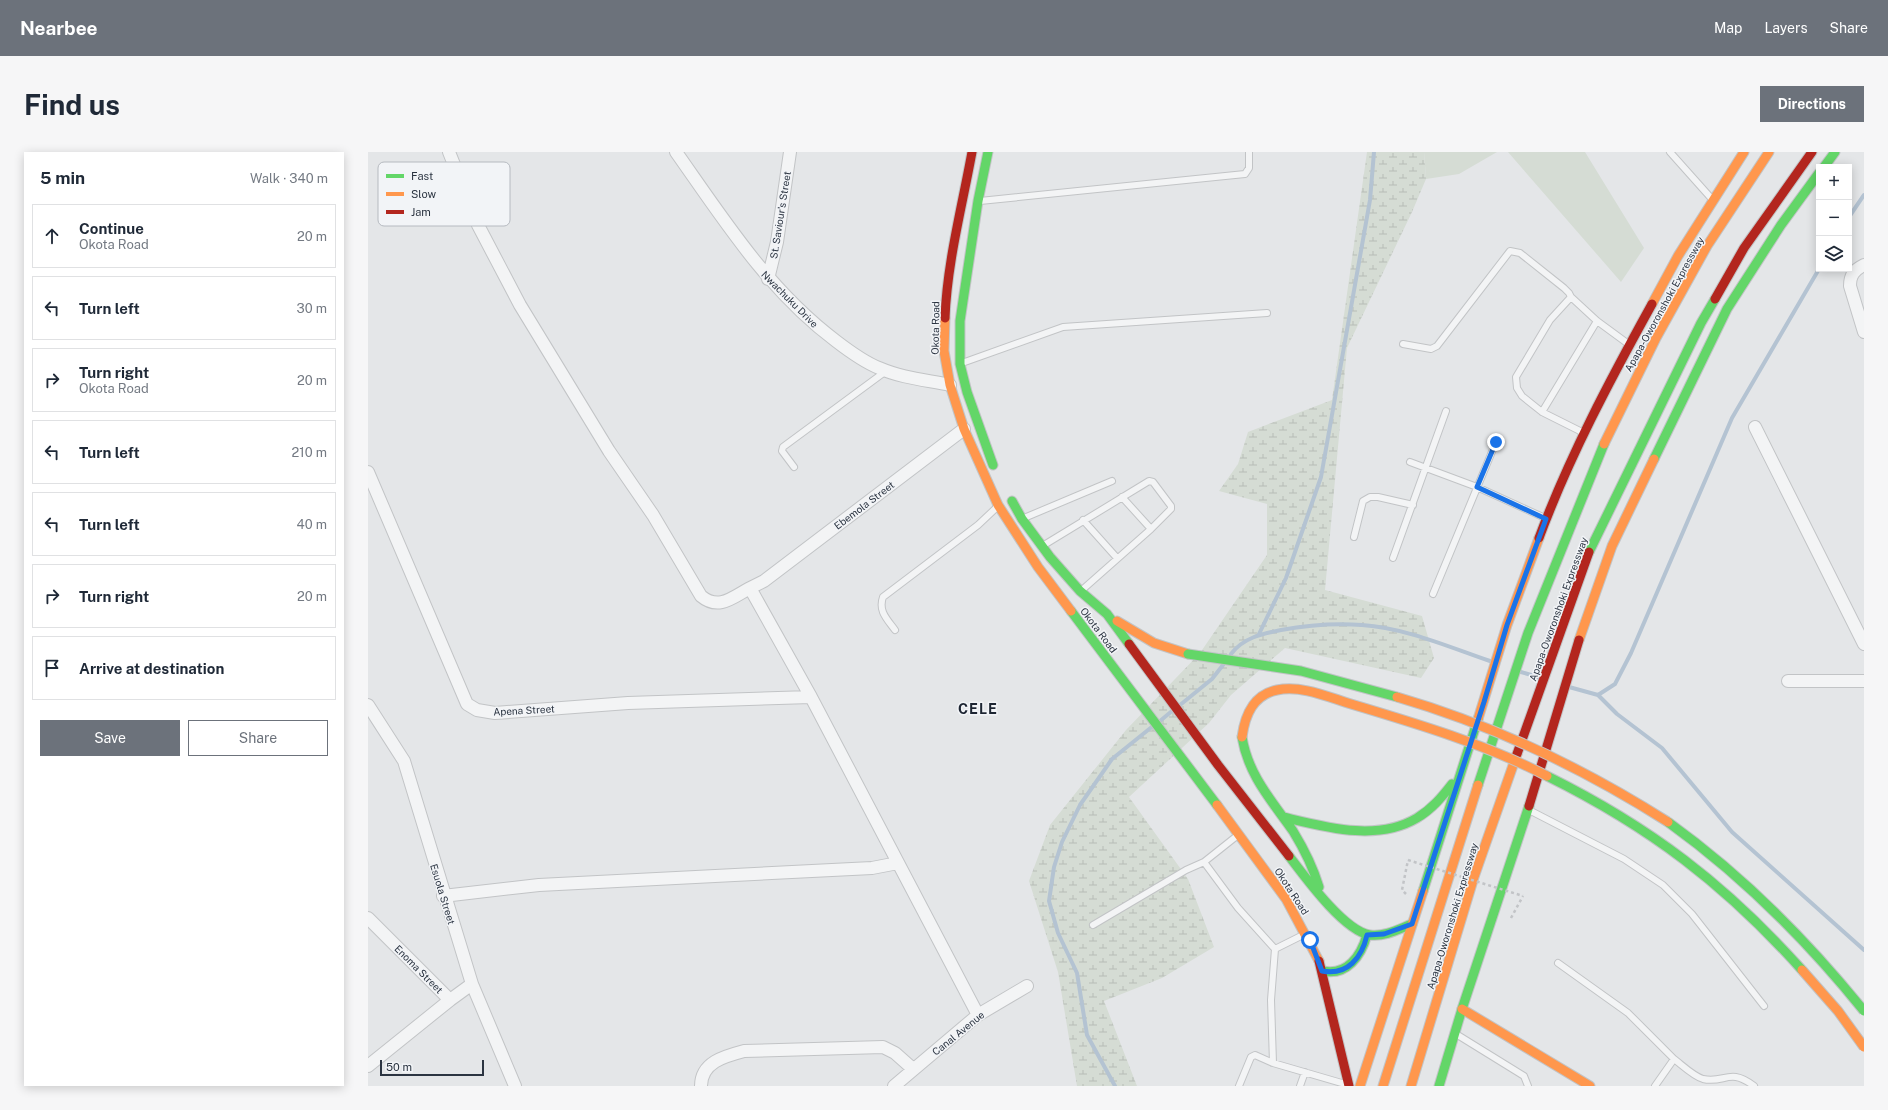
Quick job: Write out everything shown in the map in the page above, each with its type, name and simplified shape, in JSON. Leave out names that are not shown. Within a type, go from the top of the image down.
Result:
[{"type":"main road","name":"Okota Road","points":[[972,152],[946,299],[944,351],[950,385],[964,429],[999,505],[1038,567],[1196,776],[1286,899],[1306,934],[1322,971],[1349,1086]]},
{"type":"main road","points":[[988,152],[978,201],[960,321],[960,364],[972,406],[989,455],[999,477]]},
{"type":"main road","name":"Apapa-Oworonshoki Expressway","points":[[1360,1086],[1484,702],[1507,625],[1546,519],[1585,434],[1630,345],[1678,256],[1744,152]]},
{"type":"main road","name":"Apapa-Oworonshoki Expressway","points":[[1383,1086],[1502,710],[1528,633],[1610,429],[1656,338],[1707,246],[1769,152]]},
{"type":"main road","name":"Apapa-Oworonshoki Expressway","points":[[1411,1086],[1474,877],[1591,545],[1701,323],[1744,248],[1812,152]]},
{"type":"main road","points":[[1826,164],[1835,152]]},
{"type":"main road","points":[[1439,1086],[1462,1009],[1528,810],[1575,650],[1612,546],[1727,309],[1781,225],[1816,177]]},
{"type":"main road","name":"Okota Road","points":[[1006,491],[1022,519],[1050,557],[1080,591],[1107,614],[1218,765],[1322,898],[1340,916],[1367,935]]},
{"type":"main road","points":[[1038,567],[1050,557]]},
{"type":"main road","points":[[1107,614],[1154,642],[1188,654],[1316,675],[1464,719],[1515,739],[1593,776],[1636,801],[1726,867],[1801,937],[1836,976],[1864,1011]]},
{"type":"main road","points":[[1322,898],[1314,871],[1302,845],[1262,789],[1244,752],[1242,737],[1246,714],[1260,698],[1276,690],[1294,689],[1366,708],[1460,738],[1538,770],[1570,786],[1622,816],[1661,842],[1701,872],[1737,902],[1767,932],[1820,990],[1864,1047]]},
{"type":"main road","points":[[1283,817],[1332,829],[1353,832],[1387,829],[1403,824],[1432,808],[1444,797],[1455,779],[1468,750]]},
{"type":"main road","points":[[1322,971],[1333,973],[1354,962],[1364,948],[1367,935],[1384,934],[1412,924]]},
{"type":"main road","points":[[1462,1009],[1590,1086]]},
{"type":"street","name":"Ebemola Street","points":[[449,152],[453,162]]},
{"type":"street","name":"Nwachuku Drive","points":[[676,152],[748,254],[768,279],[817,327],[849,351],[886,371],[902,377],[950,385]]},
{"type":"street","name":"St. Saviour's Street","points":[[768,279],[777,242],[790,152]]},
{"type":"street","name":"Ebemola Street","points":[[479,226],[520,305],[609,451],[654,515],[701,596],[714,603],[723,602],[764,581],[964,429]]},
{"type":"street","points":[[1864,265],[1857,269],[1850,279],[1850,286],[1864,332]]},
{"type":"street","points":[[1755,427],[1864,644]]},
{"type":"street","name":"Apena Street","points":[[368,472],[467,704],[477,710],[495,713],[628,703],[812,697]]},
{"type":"street","points":[[750,588],[812,697],[978,1015]]},
{"type":"street","points":[[1788,681],[1864,681]]},
{"type":"street","name":"Esuola Street","points":[[368,704],[404,761],[443,896],[472,984],[515,1086]]},
{"type":"street","points":[[443,896],[540,885],[872,868],[898,863]]},
{"type":"street","name":"Enoma Street","points":[[368,918],[450,1000],[472,984]]},
{"type":"street","name":"Canal Avenue","points":[[894,1086],[978,1015],[1027,986]]},
{"type":"street","points":[[368,1066],[450,1000]]},
{"type":"street","points":[[701,1086],[702,1075],[708,1065],[723,1057],[744,1052],[883,1047],[895,1053],[913,1070]]},
{"type":"lane","points":[[978,201],[1245,174],[1249,168],[1249,152]]},
{"type":"lane","points":[[1670,152],[1714,200]]},
{"type":"lane","points":[[1403,344],[1431,349],[1437,346],[1510,251],[1520,253],[1569,292],[1571,297],[1597,321],[1630,345]]},
{"type":"lane","points":[[1571,297],[1550,320],[1516,377],[1517,388],[1522,396],[1542,412],[1585,434]]},
{"type":"lane","points":[[960,364],[1062,327],[1267,313]]},
{"type":"lane","points":[[1542,412],[1597,321]]},
{"type":"lane","points":[[794,467],[782,451],[783,447],[886,371]]},
{"type":"lane","points":[[1393,558],[1446,411]]},
{"type":"lane","points":[[1433,594],[1496,442]]},
{"type":"lane","points":[[1410,462],[1477,487],[1546,519]]},
{"type":"lane","points":[[1022,519],[1112,481]]},
{"type":"lane","points":[[1043,546],[1083,520],[1149,481],[1153,482],[1172,506],[1171,508],[1151,529],[1080,591]]},
{"type":"lane","points":[[1122,498],[1151,529]]},
{"type":"lane","points":[[1354,537],[1363,501],[1370,498],[1413,505]]},
{"type":"lane","points":[[895,630],[882,613],[880,606],[883,597],[978,525],[999,505]]},
{"type":"lane","points":[[1083,520],[1117,558]]},
{"type":"lane","points":[[1528,810],[1624,859],[1663,885],[1692,914],[1764,1006]]},
{"type":"lane","points":[[1093,925],[1186,870],[1204,862],[1239,834]]},
{"type":"lane","points":[[1204,862],[1238,908],[1275,949],[1271,1000],[1274,1064]]},
{"type":"lane","points":[[1275,949],[1306,934]]},
{"type":"lane","points":[[1558,963],[1628,1014],[1674,1059],[1699,1078],[1705,1080],[1735,1076],[1744,1078],[1754,1086]]},
{"type":"lane","points":[[1455,1033],[1524,1076],[1528,1086]]},
{"type":"lane","points":[[1239,1086],[1251,1057],[1255,1055],[1274,1064],[1349,1086]]},
{"type":"lane","points":[[1655,1086],[1674,1059]]},
{"type":"lane","points":[[1300,1086],[1305,1072]]},
{"type":"path","points":[[1402,890],[1408,860],[1523,896],[1509,921]]},
{"type":"green space","points":[[1367,152],[1424,152],[1426,179],[1412,212],[1347,348],[1325,590],[1422,616],[1434,658],[1421,678],[1285,648],[1231,695],[1209,723],[1129,797],[1188,879],[1214,947],[1162,978],[1104,1001],[1137,1086],[1077,1086],[1058,972],[1029,881],[1050,825],[1126,730],[1200,653],[1267,555],[1267,504],[1219,491],[1238,464],[1248,432],[1332,400]]},
{"type":"green space","points":[[1424,152],[1497,152],[1459,174],[1426,179]]},
{"type":"green space","points":[[1508,152],[1585,152],[1644,248],[1621,282]]},
{"type":"waterway","points":[[1259,634],[1286,578],[1321,477],[1370,200],[1374,152]]},
{"type":"waterway","points":[[1852,213],[1864,195]]},
{"type":"waterway","points":[[1569,687],[1598,695],[1615,684],[1631,653],[1732,418],[1817,272]]},
{"type":"waterway","points":[[1231,654],[1247,640],[1266,633],[1291,628],[1332,624],[1352,624],[1378,627],[1411,634],[1490,661]]},
{"type":"waterway","points":[[1180,705],[1212,679],[1223,665]]},
{"type":"waterway","points":[[1521,672],[1538,677]]},
{"type":"waterway","points":[[1598,695],[1617,714],[1662,748],[1732,832],[1864,950]]},
{"type":"waterway","points":[[1160,721],[1172,711]]},
{"type":"waterway","points":[[1115,1086],[1087,1035],[1077,973],[1058,933],[1049,901],[1054,867],[1062,842],[1080,805],[1112,759],[1153,726]]},
{"type":"traffic: fast","points":[[988,152],[978,201],[960,321],[960,364],[967,392],[993,465]]},
{"type":"traffic: fast","points":[[1826,164],[1835,152]]},
{"type":"traffic: fast","points":[[1654,459],[1727,309],[1781,225],[1816,177]]},
{"type":"traffic: fast","points":[[1589,552],[1701,323],[1715,299]]},
{"type":"traffic: fast","points":[[1478,785],[1528,633],[1604,444]]},
{"type":"traffic: fast","points":[[1012,501],[1022,519],[1050,557],[1080,591],[1107,614],[1129,644]]},
{"type":"traffic: fast","points":[[1071,611],[1217,805]]},
{"type":"traffic: fast","points":[[1188,654],[1301,671],[1397,697]]},
{"type":"traffic: fast","points":[[1423,891],[1478,719]]},
{"type":"traffic: fast","points":[[1242,737],[1245,751],[1255,776],[1293,831],[1311,865],[1319,887]]},
{"type":"traffic: fast","points":[[1547,776],[1584,795],[1619,816],[1653,837],[1684,860],[1715,884],[1744,911],[1802,970]]},
{"type":"traffic: fast","points":[[1283,817],[1333,828],[1368,831],[1385,829],[1401,825],[1417,818],[1427,811],[1452,784]]},
{"type":"traffic: fast","points":[[1439,1086],[1462,1009],[1529,806]]},
{"type":"traffic: fast","points":[[1668,822],[1722,864],[1772,910],[1842,984],[1864,1011]]},
{"type":"traffic: fast","points":[[1289,856],[1337,914],[1360,931],[1370,935],[1381,935],[1412,924]]},
{"type":"traffic: fast","points":[[1323,971],[1332,972],[1352,963],[1361,950],[1367,935]]},
{"type":"traffic: slow","points":[[1652,304],[1678,256],[1744,152]]},
{"type":"traffic: slow","points":[[1604,444],[1656,338],[1707,246],[1769,152]]},
{"type":"traffic: slow","points":[[945,318],[944,351],[950,385],[964,429],[998,505],[1038,567],[1071,611]]},
{"type":"traffic: slow","points":[[1579,640],[1612,546],[1654,459]]},
{"type":"traffic: slow","points":[[1478,719],[1507,625],[1539,538]]},
{"type":"traffic: slow","points":[[1117,621],[1154,643],[1188,654]]},
{"type":"traffic: slow","points":[[1242,737],[1248,714],[1256,701],[1262,696],[1277,690],[1305,690],[1401,719],[1475,744],[1547,776]]},
{"type":"traffic: slow","points":[[1397,697],[1468,721],[1537,750],[1636,802],[1668,822]]},
{"type":"traffic: slow","points":[[1411,1086],[1474,877],[1517,754]]},
{"type":"traffic: slow","points":[[1383,1086],[1478,785]]},
{"type":"traffic: slow","points":[[1217,805],[1286,899],[1319,961]]},
{"type":"traffic: slow","points":[[1360,1086],[1423,891]]},
{"type":"traffic: slow","points":[[1802,970],[1838,1011],[1864,1047]]},
{"type":"traffic: slow","points":[[1462,1009],[1590,1086]]},
{"type":"traffic: jam","points":[[945,318],[946,297],[952,256],[972,152]]},
{"type":"traffic: jam","points":[[1715,299],[1744,248],[1812,152]]},
{"type":"traffic: jam","points":[[1539,538],[1563,478],[1591,419],[1652,304]]},
{"type":"traffic: jam","points":[[1517,754],[1589,552]]},
{"type":"traffic: jam","points":[[1529,806],[1579,640]]},
{"type":"traffic: jam","points":[[1129,644],[1218,765],[1289,856]]},
{"type":"traffic: jam","points":[[1319,961],[1349,1086]]},
{"type":"district","name":"CELE","points":[[978,709]]},
{"type":"route","points":[[1310,940],[1322,971],[1333,973],[1354,962],[1360,956],[1364,948],[1367,935],[1384,934],[1412,924],[1484,702],[1507,625],[1546,519],[1477,487],[1496,442]]}]
